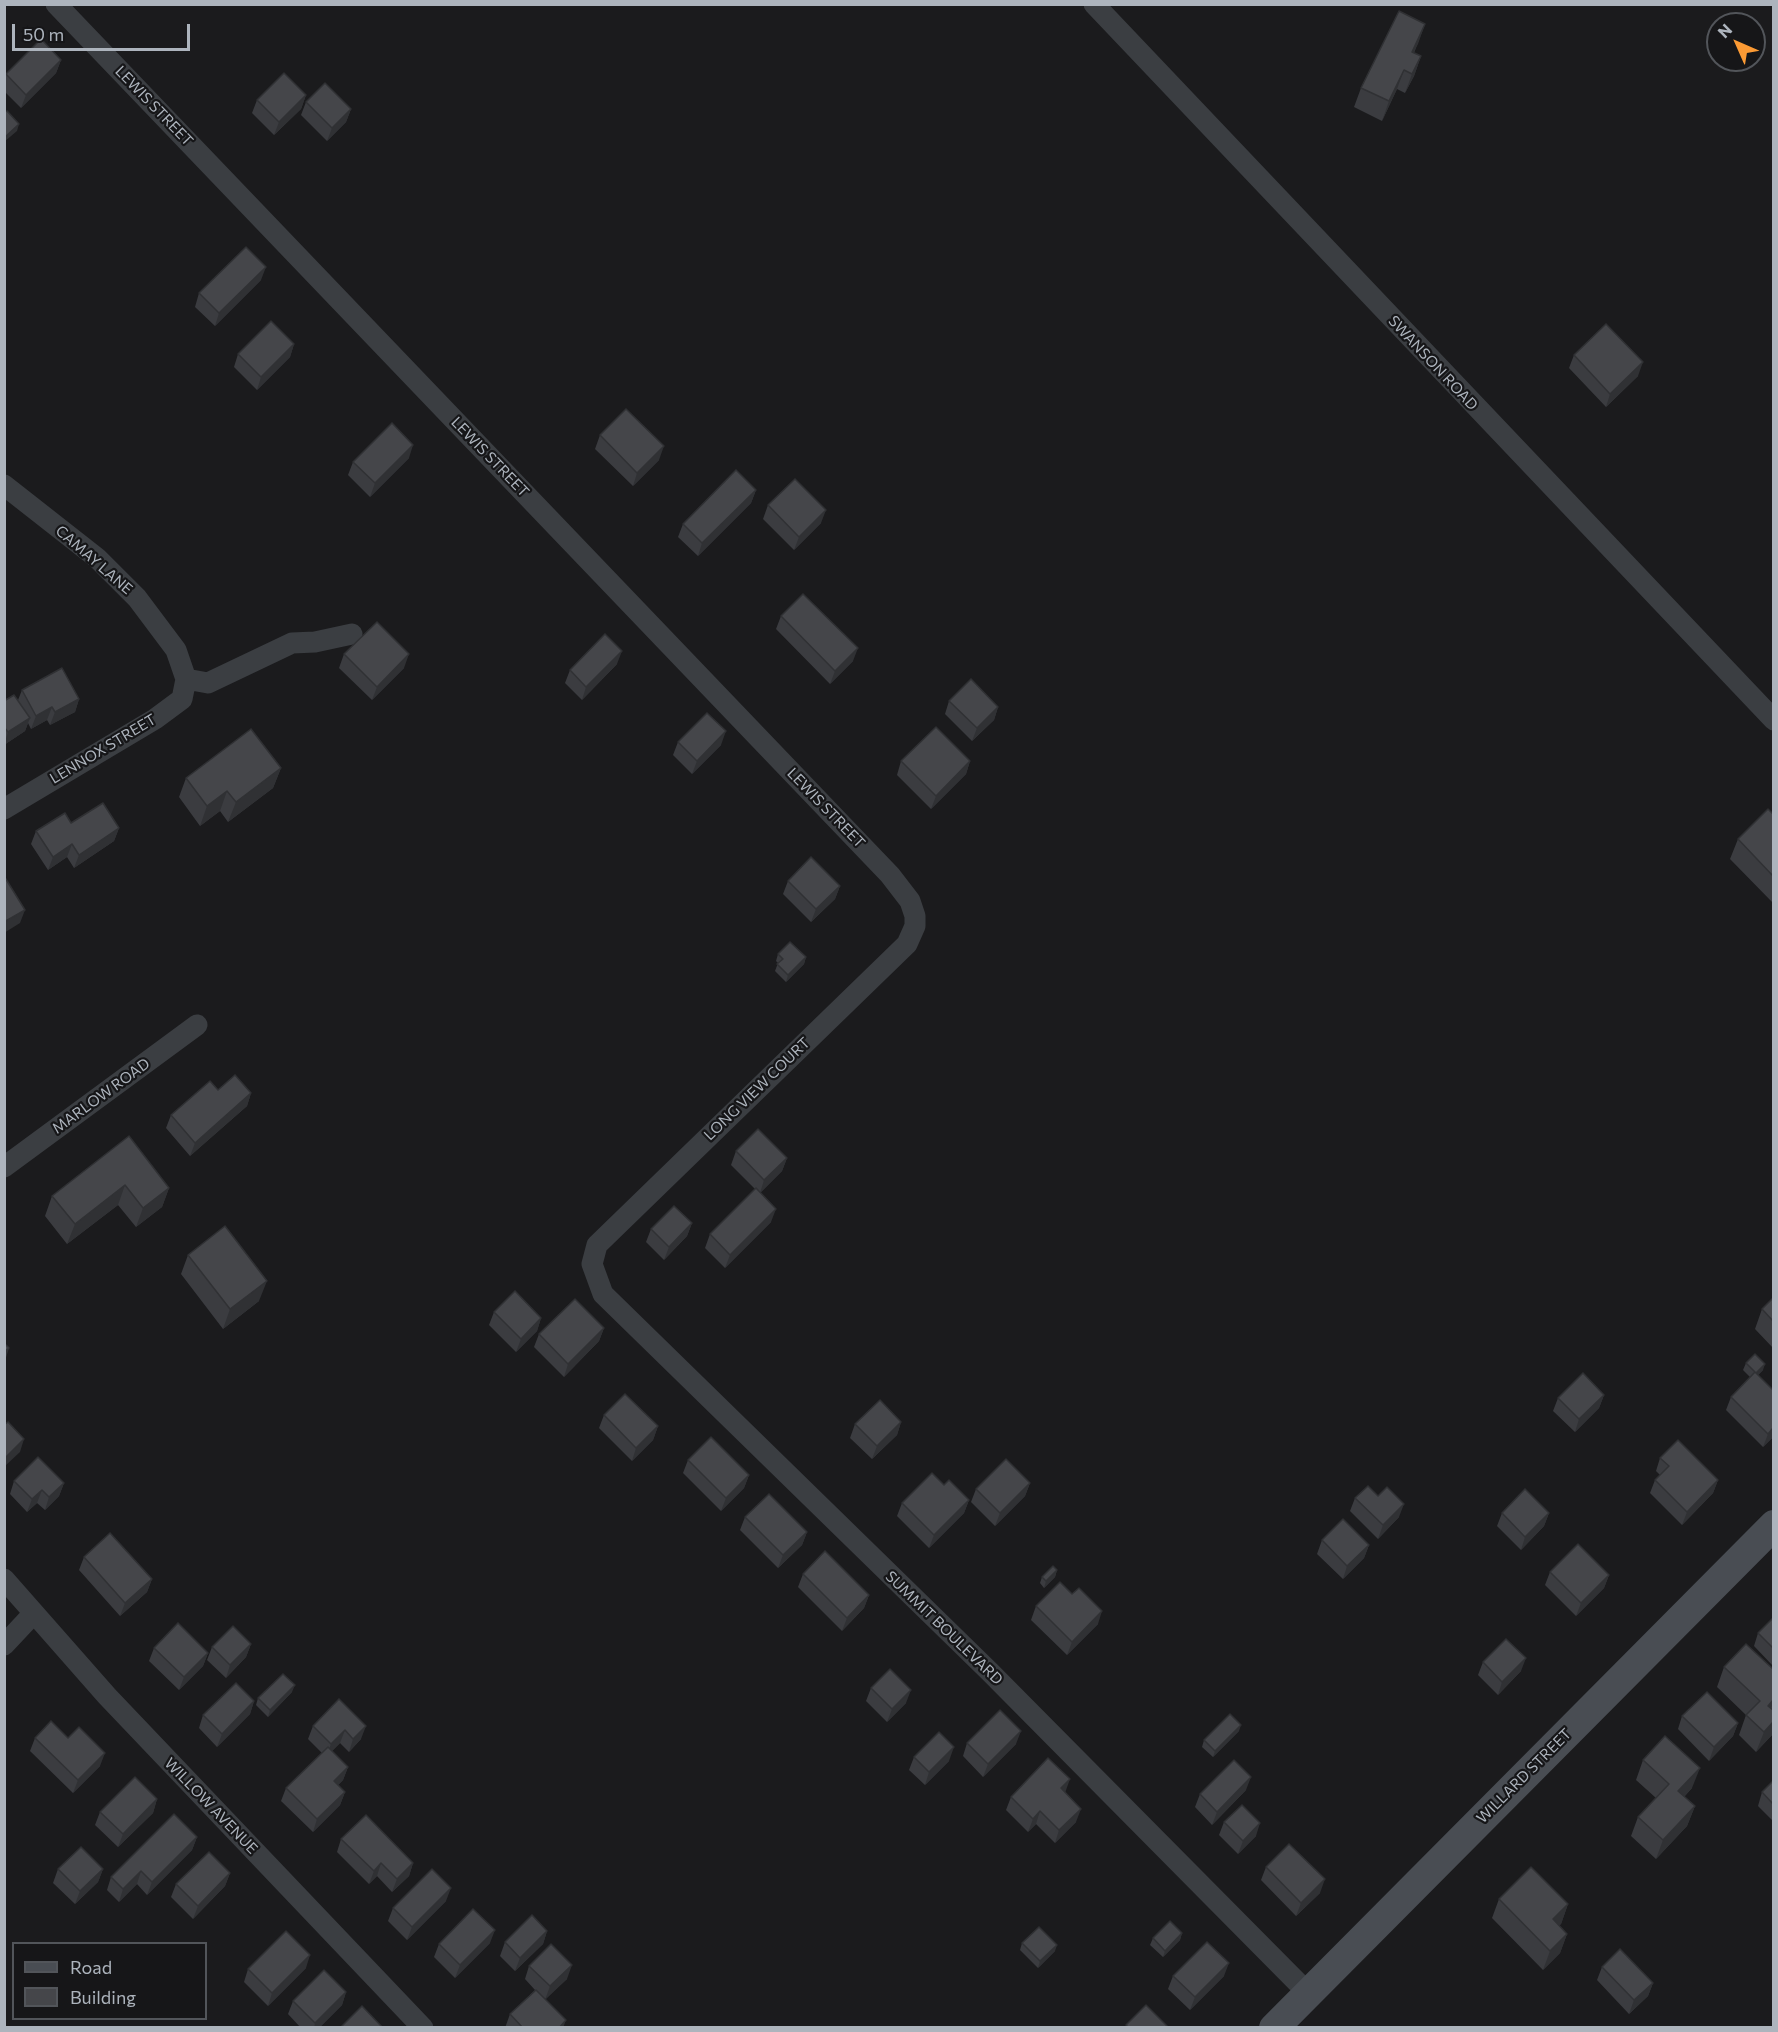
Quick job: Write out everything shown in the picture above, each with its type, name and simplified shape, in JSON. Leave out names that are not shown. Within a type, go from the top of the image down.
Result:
[{"type":"street","name":"LEWIS STREET","points":[[56,4],[890,875],[910,901],[915,916]]},
{"type":"street","name":"SWANSON ROAD","points":[[1094,4],[1773,720]]},
{"type":"street","name":"CAMAY LANE","points":[[4,485],[97,558],[137,598],[176,650],[186,679]]},
{"type":"street","points":[[186,679],[208,683],[292,642],[315,642],[352,634]]},
{"type":"street","name":"LENNOX STREET","points":[[4,809],[154,719],[182,699],[186,679]]},
{"type":"street","name":"LONG VIEW COURT","points":[[592,1258],[597,1245],[907,944],[915,926],[915,916]]},
{"type":"street","name":"MARLOW ROAD","points":[[4,1167],[197,1025]]},
{"type":"street","name":"SUMMIT BOULEVARD","points":[[592,1258],[603,1294],[990,1672],[1308,1993]]},
{"type":"street","name":"WILLARD STREET","points":[[1274,2028],[1773,1525]]},
{"type":"street","name":"WILLOW AVENUE","points":[[4,1579],[107,1696],[423,2028]]},
{"type":"street","points":[[4,1645],[34,1613]]},
{"type":"building","points":[[1399,11],[1425,24],[1412,52],[1421,56],[1412,74],[1404,70],[1389,101],[1361,88]]},
{"type":"building","points":[[41,39],[61,60],[26,95],[6,74]]},
{"type":"building","points":[[284,73],[306,95],[279,122],[257,100]]},
{"type":"building","points":[[325,83],[351,109],[332,128],[306,102]]},
{"type":"building","points":[[7,111],[19,124],[4,138],[4,113]]},
{"type":"building","points":[[246,247],[266,267],[219,313],[199,293]]},
{"type":"building","points":[[271,321],[294,344],[261,377],[238,354]]},
{"type":"building","points":[[1606,324],[1643,362],[1610,394],[1574,355]]},
{"type":"building","points":[[626,409],[664,446],[637,473],[600,435]]},
{"type":"building","points":[[392,423],[413,445],[375,483],[353,462]]},
{"type":"building","points":[[736,470],[756,490],[702,543],[683,524]]},
{"type":"building","points":[[795,479],[826,510],[799,537],[768,505]]},
{"type":"building","points":[[803,594],[858,648],[835,671],[781,616]]},
{"type":"building","points":[[377,622],[409,654],[377,687],[344,654]]},
{"type":"building","points":[[605,634],[622,651],[586,687],[570,670]]},
{"type":"building","points":[[62,668],[79,699],[55,712],[52,707],[36,716],[22,690]]},
{"type":"building","points":[[971,679],[998,707],[977,728],[949,701]]},
{"type":"building","points":[[14,695],[30,718],[8,732],[4,727],[4,701]]},
{"type":"building","points":[[707,713],[726,731],[697,761],[678,742]]},
{"type":"building","points":[[936,727],[970,761],[936,796],[901,761]]},
{"type":"building","points":[[251,729],[281,768],[236,802],[227,791],[207,806],[186,778]]},
{"type":"building","points":[[103,803],[119,828],[79,855],[72,844],[53,857],[36,831],[65,813],[71,823]]},
{"type":"building","points":[[1768,809],[1773,814],[1773,876],[1738,839]]},
{"type":"building","points":[[811,857],[840,886],[816,909],[788,881]]},
{"type":"building","points":[[4,876],[25,910],[4,922]]},
{"type":"building","points":[[790,942],[806,957],[788,975],[777,964],[783,959],[778,954]]},
{"type":"building","points":[[235,1075],[251,1093],[195,1143],[171,1115],[210,1081],[218,1090]]},
{"type":"building","points":[[758,1129],[787,1158],[764,1180],[736,1151]]},
{"type":"building","points":[[129,1136],[169,1188],[143,1208],[125,1185],[75,1224],[52,1196]]},
{"type":"building","points":[[756,1188],[776,1209],[730,1255],[710,1234]]},
{"type":"building","points":[[674,1206],[692,1223],[669,1247],[651,1229]]},
{"type":"building","points":[[225,1226],[267,1281],[230,1309],[188,1255]]},
{"type":"building","points":[[515,1291],[541,1318],[521,1339],[494,1312]]},
{"type":"building","points":[[1773,1298],[1773,1321],[1762,1309]]},
{"type":"building","points":[[575,1299],[604,1328],[568,1364],[539,1334]]},
{"type":"building","points":[[1755,1354],[1765,1364],[1756,1373],[1746,1363]]},
{"type":"building","points":[[1755,1372],[1773,1390],[1773,1428],[1768,1434],[1731,1397]]},
{"type":"building","points":[[1583,1373],[1604,1395],[1579,1419],[1558,1398]]},
{"type":"building","points":[[625,1394],[658,1426],[636,1448],[604,1415]]},
{"type":"building","points":[[880,1400],[901,1422],[877,1446],[855,1424]]},
{"type":"building","points":[[8,1422],[24,1439],[4,1459],[4,1425]]},
{"type":"building","points":[[711,1437],[749,1475],[726,1498],[688,1460]]},
{"type":"building","points":[[1678,1440],[1718,1480],[1687,1512],[1655,1480],[1669,1466],[1660,1458]]},
{"type":"building","points":[[38,1457],[64,1483],[49,1497],[42,1490],[32,1499],[14,1481]]},
{"type":"building","points":[[1006,1459],[1030,1483],[1000,1513],[976,1489]]},
{"type":"building","points":[[932,1473],[944,1485],[949,1480],[969,1500],[934,1535],[902,1503]]},
{"type":"building","points":[[1368,1486],[1378,1496],[1387,1487],[1404,1504],[1383,1525],[1355,1498]]},
{"type":"building","points":[[1525,1489],[1549,1513],[1525,1537],[1502,1513]]},
{"type":"building","points":[[769,1494],[807,1532],[783,1555],[745,1517]]},
{"type":"building","points":[[1343,1519],[1369,1545],[1347,1566],[1322,1540]]},
{"type":"building","points":[[110,1533],[152,1579],[125,1603],[84,1557]]},
{"type":"building","points":[[1578,1544],[1609,1575],[1581,1603],[1550,1572]]},
{"type":"building","points":[[825,1551],[869,1595],[847,1618],[803,1574]]},
{"type":"building","points":[[1053,1566],[1057,1570],[1046,1581],[1042,1577]]},
{"type":"building","points":[[1060,1582],[1072,1594],[1079,1588],[1102,1611],[1072,1642],[1036,1606]]},
{"type":"building","points":[[1773,1618],[1773,1648],[1758,1633]]},
{"type":"building","points":[[178,1623],[208,1653],[184,1677],[154,1648]]},
{"type":"building","points":[[233,1626],[251,1644],[230,1665],[212,1647]]},
{"type":"building","points":[[1506,1639],[1526,1658],[1502,1682],[1483,1662]]},
{"type":"building","points":[[1746,1644],[1773,1669],[1773,1700],[1768,1706],[1773,1710],[1773,1722],[1764,1732],[1746,1715],[1760,1701],[1724,1667]]},
{"type":"building","points":[[890,1669],[911,1690],[892,1709],[871,1688]]},
{"type":"building","points":[[283,1674],[295,1685],[270,1710],[258,1698]]},
{"type":"building","points":[[236,1683],[254,1701],[222,1734],[203,1715]]},
{"type":"building","points":[[1707,1692],[1738,1723],[1714,1747],[1682,1716]]},
{"type":"building","points":[[339,1699],[366,1726],[353,1739],[345,1730],[331,1744],[313,1726]]},
{"type":"building","points":[[1000,1710],[1021,1731],[988,1764],[967,1743]]},
{"type":"building","points":[[1230,1714],[1241,1725],[1215,1751],[1204,1740]]},
{"type":"building","points":[[51,1721],[68,1738],[79,1727],[105,1753],[78,1780],[35,1738]]},
{"type":"building","points":[[939,1732],[954,1747],[929,1772],[914,1757]]},
{"type":"building","points":[[1665,1736],[1700,1768],[1678,1791],[1695,1806],[1663,1840],[1638,1817],[1669,1784],[1643,1760]]},
{"type":"building","points":[[328,1747],[348,1767],[334,1781],[345,1792],[317,1819],[286,1788]]},
{"type":"building","points":[[1048,1758],[1070,1779],[1061,1788],[1081,1809],[1059,1830],[1040,1811],[1033,1819],[1011,1797]]},
{"type":"building","points":[[1234,1760],[1251,1777],[1217,1812],[1200,1794]]},
{"type":"building","points":[[135,1777],[157,1799],[123,1834],[100,1812]]},
{"type":"building","points":[[1773,1781],[1773,1804],[1762,1792]]},
{"type":"building","points":[[1242,1805],[1260,1823],[1243,1841],[1224,1822]]},
{"type":"building","points":[[174,1814],[197,1837],[152,1882],[141,1871],[123,1889],[111,1877]]},
{"type":"building","points":[[366,1815],[413,1863],[397,1879],[381,1863],[374,1871],[341,1839]]},
{"type":"building","points":[[1289,1844],[1325,1879],[1301,1903],[1266,1867]]},
{"type":"building","points":[[81,1847],[103,1869],[80,1891],[58,1869]]},
{"type":"building","points":[[209,1852],[230,1873],[198,1906],[176,1884]]},
{"type":"building","points":[[1531,1867],[1568,1904],[1553,1919],[1567,1934],[1550,1951],[1499,1899]]},
{"type":"building","points":[[432,1869],[451,1888],[412,1927],[393,1908]]},
{"type":"building","points":[[473,1909],[495,1930],[460,1965],[439,1944]]},
{"type":"building","points":[[532,1915],[547,1931],[520,1958],[505,1942]]},
{"type":"building","points":[[1170,1921],[1182,1933],[1165,1951],[1153,1938]]},
{"type":"building","points":[[1039,1927],[1057,1945],[1040,1961],[1022,1943]]},
{"type":"building","points":[[286,1931],[310,1955],[272,1993],[248,1969]]},
{"type":"building","points":[[1207,1942],[1229,1963],[1195,1997],[1173,1976]]},
{"type":"building","points":[[551,1944],[572,1965],[550,1986],[529,1966]]},
{"type":"building","points":[[1620,1949],[1653,1983],[1634,2000],[1602,1967]]},
{"type":"building","points":[[324,1970],[346,1992],[315,2023],[293,2001]]},
{"type":"building","points":[[536,1990],[566,2020],[559,2028],[523,2028],[510,2014]]},
{"type":"building","points":[[1146,2005],[1169,2028],[1129,2028],[1126,2025]]},
{"type":"building","points":[[362,2006],[383,2028],[340,2028]]}]
